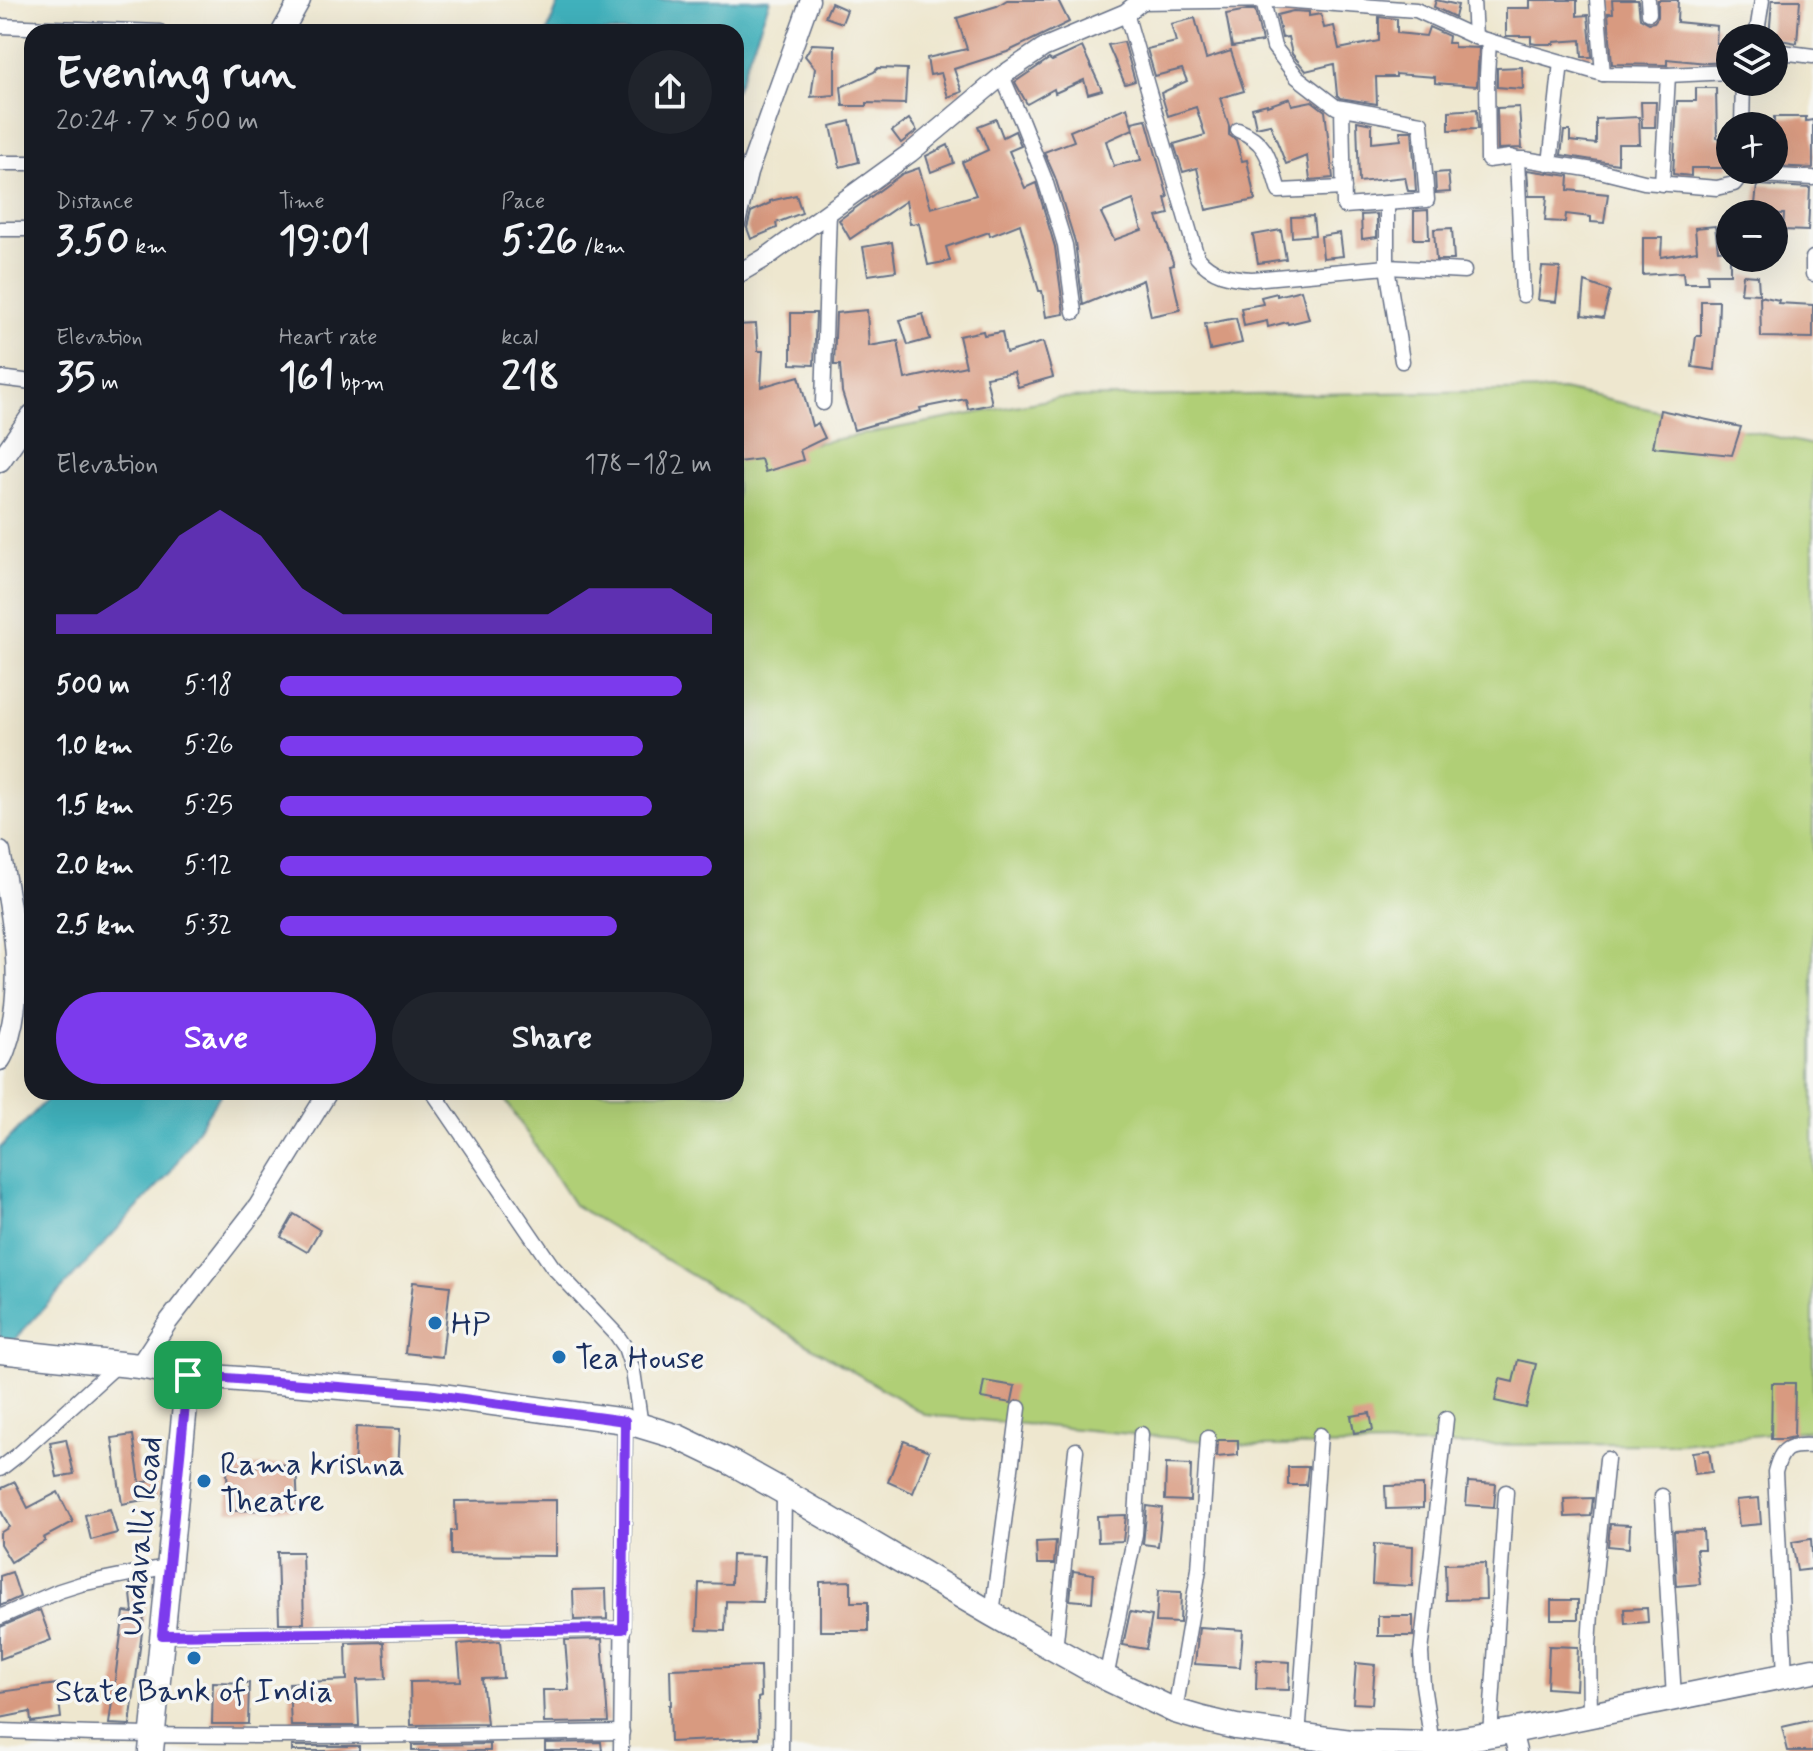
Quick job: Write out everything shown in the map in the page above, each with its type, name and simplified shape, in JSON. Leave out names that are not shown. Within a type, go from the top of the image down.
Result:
[{"type":"main road","points":[[286,24],[300,0]]},
{"type":"main road","points":[[0,461],[24,426]]},
{"type":"main road","points":[[0,852],[11,910],[16,998],[12,1025],[0,1060]]},
{"type":"main road","points":[[10,1352],[188,1375],[427,1394],[633,1424],[678,1437],[784,1492],[1106,1678],[1175,1711],[1236,1727],[1352,1747],[1447,1745],[1506,1739],[1590,1714],[1813,1670]]},
{"type":"main road","name":"Undavalli Road","points":[[152,1743],[188,1375]]},
{"type":"street","points":[[744,190],[810,0]]},
{"type":"street","points":[[744,270],[910,153],[1002,76],[1043,48],[1136,5],[1281,0],[1416,10],[1482,39],[1603,74],[1716,73]]},
{"type":"street","points":[[1473,0],[1487,75],[1488,160],[1510,157],[1662,184],[1717,188],[1734,184]]},
{"type":"street","points":[[1597,0],[1603,74]]},
{"type":"street","points":[[1758,24],[1762,0]]},
{"type":"street","points":[[1263,1],[1274,47],[1297,77],[1336,107],[1342,108],[1421,123],[1427,200],[1344,206],[1342,108]]},
{"type":"street","points":[[1136,5],[1197,257],[1203,264],[1216,273],[1252,279],[1387,267],[1464,271]]},
{"type":"street","points":[[0,26],[24,27]]},
{"type":"street","points":[[1788,53],[1813,56]]},
{"type":"street","points":[[1550,164],[1561,62]]},
{"type":"street","points":[[1662,184],[1668,75]]},
{"type":"street","points":[[1002,76],[1045,180],[1065,245],[1074,312]]},
{"type":"street","points":[[1238,130],[1249,134],[1266,151],[1279,191],[1344,188]]},
{"type":"street","points":[[1517,159],[1523,295]]},
{"type":"street","points":[[0,163],[24,163]]},
{"type":"street","points":[[1788,176],[1813,178]]},
{"type":"street","points":[[1387,203],[1387,267],[1402,361]]},
{"type":"street","points":[[823,403],[829,211]]},
{"type":"street","points":[[0,229],[24,229]]},
{"type":"street","points":[[1813,258],[1813,274]]},
{"type":"street","points":[[0,378],[24,381]]},
{"type":"street","points":[[0,1469],[128,1365],[168,1322],[258,1206],[323,1100]]},
{"type":"street","points":[[438,1100],[552,1266],[616,1334],[625,1347],[633,1371],[621,1751]]},
{"type":"street","points":[[992,1614],[1019,1408]]},
{"type":"street","points":[[1446,1419],[1421,1653],[1423,1685],[1447,1745]]},
{"type":"street","points":[[1106,1678],[1135,1534],[1141,1434]]},
{"type":"street","points":[[1298,1737],[1320,1435]]},
{"type":"street","points":[[1175,1711],[1199,1569],[1208,1438]]},
{"type":"street","points":[[1785,1675],[1775,1472],[1780,1455],[1788,1447],[1813,1446]]},
{"type":"street","points":[[1055,1650],[1076,1450]]},
{"type":"street","points":[[1590,1714],[1590,1625],[1607,1459]]},
{"type":"street","points":[[781,1751],[784,1492]]},
{"type":"street","points":[[1506,1492],[1506,1739]]},
{"type":"street","points":[[1662,1496],[1674,1698]]},
{"type":"street","points":[[0,1617],[81,1584],[170,1566]]},
{"type":"street","points":[[162,1635],[623,1629]]},
{"type":"street","points":[[0,1731],[152,1743],[622,1732]]},
{"type":"green space","points":[[1562,390],[1813,445],[1813,1430],[1669,1444],[1258,1446],[926,1415],[574,1205],[505,1100],[744,1100],[744,457],[1058,398]]},
{"type":"water","points":[[560,0],[770,0],[744,70],[744,24],[550,24]]},
{"type":"water","points":[[46,1100],[217,1100],[169,1174],[0,1355],[0,1148]]},
{"type":"building","points":[[1007,0],[1058,0],[1069,22],[1007,52],[954,69],[962,92],[948,97],[941,73],[930,75],[927,58],[967,49],[957,18]]},
{"type":"building","points":[[1436,0],[1458,5],[1455,17],[1434,7]]},
{"type":"building","points":[[1530,0],[1577,0],[1577,16],[1588,15],[1592,57],[1582,57],[1581,40],[1536,44],[1531,43],[1531,36],[1506,36],[1506,8],[1530,8]]},
{"type":"building","points":[[1612,0],[1638,0],[1640,18],[1654,22],[1658,17],[1658,0],[1678,0],[1677,22],[1716,26],[1716,63],[1667,59],[1667,65],[1612,64],[1608,13],[1613,13]]},
{"type":"building","points":[[1772,0],[1800,0],[1797,43],[1788,41],[1788,24],[1770,24]]},
{"type":"building","points":[[831,3],[847,10],[842,23],[825,17]]},
{"type":"building","points":[[1255,10],[1262,42],[1232,47],[1226,14]]},
{"type":"building","points":[[1293,11],[1309,12],[1309,16],[1321,14],[1324,28],[1334,26],[1339,49],[1379,41],[1379,17],[1397,19],[1397,33],[1426,36],[1429,27],[1449,36],[1448,43],[1454,43],[1454,47],[1479,48],[1477,86],[1435,83],[1435,77],[1396,74],[1396,77],[1376,77],[1377,104],[1340,98],[1337,95],[1334,64],[1306,71],[1292,54],[1288,37],[1282,38],[1277,15]]},
{"type":"building","points":[[1195,18],[1206,59],[1231,51],[1244,91],[1220,98],[1229,135],[1236,140],[1242,161],[1247,160],[1255,200],[1206,210],[1197,168],[1183,172],[1174,144],[1205,135],[1196,107],[1168,116],[1161,93],[1187,81],[1182,69],[1155,76],[1147,49],[1176,42],[1171,24]]},
{"type":"building","points":[[1124,42],[1135,81],[1125,84],[1108,45]]},
{"type":"building","points":[[812,44],[835,45],[835,95],[811,97],[815,68],[805,56]]},
{"type":"building","points":[[1082,47],[1102,90],[1088,94],[1084,80],[1055,93],[1054,89],[1027,104],[1015,82],[1049,59],[1052,61]]},
{"type":"building","points":[[1522,67],[1523,89],[1497,87],[1497,68]]},
{"type":"building","points":[[878,68],[907,69],[905,104],[843,106],[841,87]]},
{"type":"building","points":[[1696,88],[1716,88],[1716,168],[1691,168],[1691,176],[1673,174],[1677,101],[1696,101]]},
{"type":"building","points":[[1290,98],[1292,105],[1312,101],[1325,111],[1333,178],[1310,180],[1307,156],[1286,164],[1270,124],[1256,127],[1252,108]]},
{"type":"building","points":[[1641,102],[1656,102],[1655,127],[1642,127]]},
{"type":"building","points":[[1127,107],[1133,129],[1106,141],[1114,166],[1141,160],[1132,122],[1146,119],[1168,197],[1165,198],[1169,214],[1157,217],[1174,265],[1170,266],[1180,310],[1151,316],[1143,280],[1083,305],[1075,242],[1044,152],[1074,141],[1070,131]],"holes":[[[1133,200],[1142,230],[1114,240],[1101,213]]]},
{"type":"building","points":[[1519,107],[1522,148],[1498,149],[1497,108]]},
{"type":"building","points":[[1477,109],[1478,129],[1449,130],[1449,111]]},
{"type":"building","points":[[1639,117],[1640,144],[1618,144],[1618,164],[1561,155],[1564,131],[1570,131],[1570,141],[1596,144],[1596,119]]},
{"type":"building","points":[[1788,117],[1813,120],[1813,168],[1788,167]]},
{"type":"building","points":[[909,119],[917,131],[901,143],[892,131]]},
{"type":"building","points":[[996,119],[1003,137],[1015,131],[1021,146],[1009,151],[1025,188],[1036,183],[1055,247],[1064,314],[1046,317],[1042,291],[1039,291],[1020,224],[990,236],[989,232],[946,247],[950,261],[928,265],[919,223],[910,224],[906,201],[850,239],[839,220],[902,174],[919,168],[931,208],[976,195],[962,162],[988,150],[978,126]]},
{"type":"building","points":[[850,121],[859,162],[840,167],[831,126]]},
{"type":"building","points":[[1357,121],[1372,124],[1372,143],[1401,140],[1400,131],[1412,131],[1416,191],[1408,191],[1405,177],[1359,182]]},
{"type":"building","points":[[948,145],[954,163],[931,172],[926,156]]},
{"type":"building","points":[[1527,170],[1569,176],[1568,190],[1608,194],[1604,223],[1591,222],[1591,217],[1566,214],[1565,222],[1545,221],[1547,196],[1529,196]]},
{"type":"building","points":[[1448,172],[1450,192],[1436,193],[1435,173]]},
{"type":"building","points":[[1757,185],[1810,188],[1808,231],[1788,230],[1788,200],[1755,200]]},
{"type":"building","points":[[796,195],[802,213],[776,223],[777,228],[751,239],[747,228],[751,212],[770,201]]},
{"type":"building","points":[[1428,210],[1429,239],[1414,239],[1414,211]]},
{"type":"building","points":[[1377,214],[1377,237],[1362,239],[1361,215]]},
{"type":"building","points":[[1313,216],[1315,235],[1292,237],[1291,217]]},
{"type":"building","points":[[1715,226],[1716,272],[1730,274],[1707,274],[1708,283],[1684,283],[1683,272],[1643,275],[1643,238],[1662,238],[1661,257],[1697,251],[1695,228]]},
{"type":"building","points":[[1452,228],[1454,260],[1436,260],[1434,229]]},
{"type":"building","points":[[1281,230],[1286,259],[1258,263],[1253,235]]},
{"type":"building","points":[[1340,233],[1343,256],[1323,258],[1321,236]]},
{"type":"building","points":[[892,242],[896,271],[868,275],[863,247]]},
{"type":"building","points":[[1542,267],[1560,268],[1556,302],[1538,300]]},
{"type":"building","points":[[1743,275],[1758,276],[1759,294],[1741,293]]},
{"type":"building","points":[[1585,282],[1610,291],[1603,318],[1582,315]]},
{"type":"building","points":[[1301,290],[1309,319],[1268,327],[1267,321],[1244,326],[1241,308],[1263,304],[1261,297]]},
{"type":"building","points":[[1760,296],[1779,300],[1778,303],[1813,305],[1813,338],[1761,337]]},
{"type":"building","points":[[1701,301],[1719,301],[1715,370],[1692,367],[1696,336],[1701,336]]},
{"type":"building","points":[[867,310],[869,346],[898,341],[905,379],[966,366],[959,336],[983,331],[984,335],[1002,332],[1006,353],[1043,342],[1053,377],[1018,387],[1014,372],[986,377],[992,404],[968,409],[966,399],[920,408],[921,411],[854,430],[842,392],[840,365],[834,365],[836,313]]},
{"type":"building","points":[[791,313],[816,313],[814,365],[791,364]]},
{"type":"building","points":[[923,314],[930,339],[908,345],[900,320]]},
{"type":"building","points":[[1236,318],[1242,343],[1210,350],[1205,324]]},
{"type":"building","points":[[756,324],[758,351],[763,351],[761,387],[799,376],[812,426],[818,423],[825,438],[800,450],[803,460],[765,472],[761,459],[744,461],[744,325]]},
{"type":"building","points":[[1660,410],[1741,427],[1732,455],[1653,447]]},
{"type":"building","points":[[294,1214],[320,1230],[307,1252],[281,1237]]},
{"type":"building","points":[[413,1282],[450,1286],[442,1357],[405,1353]]},
{"type":"building","points":[[1518,1360],[1536,1364],[1526,1408],[1495,1401],[1500,1379],[1513,1382]]},
{"type":"building","points":[[984,1381],[1015,1386],[1011,1403],[981,1398]]},
{"type":"building","points":[[1772,1383],[1795,1383],[1794,1437],[1771,1439]]},
{"type":"building","points":[[1370,1413],[1373,1430],[1354,1433],[1351,1416]]},
{"type":"building","points":[[356,1427],[400,1429],[398,1474],[354,1471]]},
{"type":"building","points":[[133,1435],[140,1483],[156,1480],[159,1497],[122,1504],[112,1438]]},
{"type":"building","points":[[66,1439],[74,1474],[57,1477],[50,1442]]},
{"type":"building","points":[[1218,1440],[1238,1440],[1238,1455],[1217,1457]]},
{"type":"building","points":[[904,1441],[929,1451],[913,1493],[888,1482]]},
{"type":"building","points":[[1709,1450],[1712,1472],[1695,1474],[1692,1452]]},
{"type":"building","points":[[296,1464],[298,1509],[228,1511],[227,1467]]},
{"type":"building","points":[[1166,1464],[1191,1465],[1190,1501],[1165,1500]]},
{"type":"building","points":[[1288,1467],[1308,1467],[1306,1485],[1288,1485]]},
{"type":"building","points":[[15,1482],[28,1508],[58,1492],[73,1522],[43,1538],[45,1541],[11,1562],[0,1544],[0,1533],[9,1527],[0,1509],[0,1489]]},
{"type":"building","points":[[1468,1482],[1496,1484],[1494,1507],[1466,1505]]},
{"type":"building","points":[[1423,1485],[1423,1508],[1386,1509],[1385,1486]]},
{"type":"building","points":[[1593,1498],[1591,1516],[1565,1517],[1564,1499]]},
{"type":"building","points":[[1759,1498],[1761,1524],[1739,1526],[1736,1500]]},
{"type":"building","points":[[556,1500],[556,1556],[451,1555],[451,1531],[456,1531],[455,1501]]},
{"type":"building","points":[[1147,1506],[1162,1508],[1158,1546],[1143,1544]]},
{"type":"building","points":[[110,1509],[117,1533],[91,1540],[85,1515]]},
{"type":"building","points":[[1126,1515],[1123,1541],[1098,1542],[1097,1516]]},
{"type":"building","points":[[1610,1524],[1630,1525],[1629,1548],[1608,1546]]},
{"type":"building","points":[[1703,1530],[1704,1549],[1696,1549],[1700,1584],[1677,1586],[1674,1531]]},
{"type":"building","points":[[1811,1539],[1813,1569],[1797,1571],[1792,1542]]},
{"type":"building","points":[[1056,1541],[1054,1564],[1037,1564],[1036,1542]]},
{"type":"building","points":[[1374,1544],[1413,1546],[1412,1586],[1372,1584]]},
{"type":"building","points":[[277,1552],[302,1552],[304,1623],[279,1623]]},
{"type":"building","points":[[732,1555],[765,1556],[763,1602],[726,1601],[725,1631],[697,1630],[699,1583],[731,1584]]},
{"type":"building","points":[[1485,1563],[1486,1599],[1446,1600],[1445,1564]]},
{"type":"building","points":[[1073,1571],[1094,1574],[1092,1602],[1070,1600]]},
{"type":"building","points":[[12,1572],[20,1597],[0,1606],[0,1576]]},
{"type":"building","points":[[851,1581],[851,1602],[868,1602],[868,1631],[820,1631],[820,1582]]},
{"type":"building","points":[[144,1582],[146,1601],[130,1725],[109,1724],[124,1612],[133,1613],[130,1584]]},
{"type":"building","points":[[606,1589],[607,1619],[574,1620],[573,1590]]},
{"type":"building","points":[[1158,1591],[1181,1592],[1180,1623],[1156,1622]]},
{"type":"building","points":[[1551,1600],[1578,1600],[1578,1619],[1551,1619]]},
{"type":"building","points":[[1647,1608],[1648,1622],[1625,1624],[1624,1609]]},
{"type":"building","points":[[40,1610],[51,1640],[0,1659],[0,1627]]},
{"type":"building","points":[[1130,1612],[1152,1616],[1146,1649],[1123,1645]]},
{"type":"building","points":[[1378,1616],[1413,1616],[1413,1636],[1378,1636]]},
{"type":"building","points":[[1199,1627],[1243,1630],[1240,1667],[1195,1664]]},
{"type":"building","points":[[602,1639],[608,1722],[544,1723],[543,1690],[569,1690],[565,1640]]},
{"type":"building","points":[[500,1641],[503,1678],[482,1679],[487,1724],[411,1725],[410,1682],[461,1681],[458,1644]]},
{"type":"building","points":[[384,1642],[386,1679],[357,1680],[359,1726],[291,1726],[289,1683],[347,1680],[346,1643]]},
{"type":"building","points":[[1549,1646],[1578,1647],[1576,1690],[1547,1688]]},
{"type":"building","points":[[1257,1660],[1290,1662],[1289,1690],[1256,1689]]},
{"type":"building","points":[[1356,1663],[1375,1665],[1372,1704],[1353,1703]]},
{"type":"building","points":[[760,1666],[759,1738],[670,1742],[670,1669]]},
{"type":"building","points":[[213,1682],[249,1683],[248,1724],[212,1724]]},
{"type":"building","points":[[57,1684],[61,1718],[31,1722],[30,1712],[0,1718],[0,1692]]},
{"type":"building","points":[[1813,1720],[1813,1751],[1788,1751],[1782,1727]]},
{"type":"building","points":[[601,1742],[602,1751],[545,1751],[545,1743]]},
{"type":"building","points":[[490,1744],[490,1751],[412,1751],[412,1745]]},
{"type":"building","points":[[292,1746],[359,1746],[359,1751],[292,1751]]},
{"type":"place","name":"HP","points":[[435,1323]]},
{"type":"place","name":"Tea House","points":[[559,1357]]},
{"type":"place","name":"Rama krishna Theatre","points":[[204,1481]]},
{"type":"place","name":"State Bank of India","points":[[194,1658]]},
{"type":"route","points":[[188,1375],[427,1394],[625,1421],[623,1629],[162,1635],[188,1375]]}]
